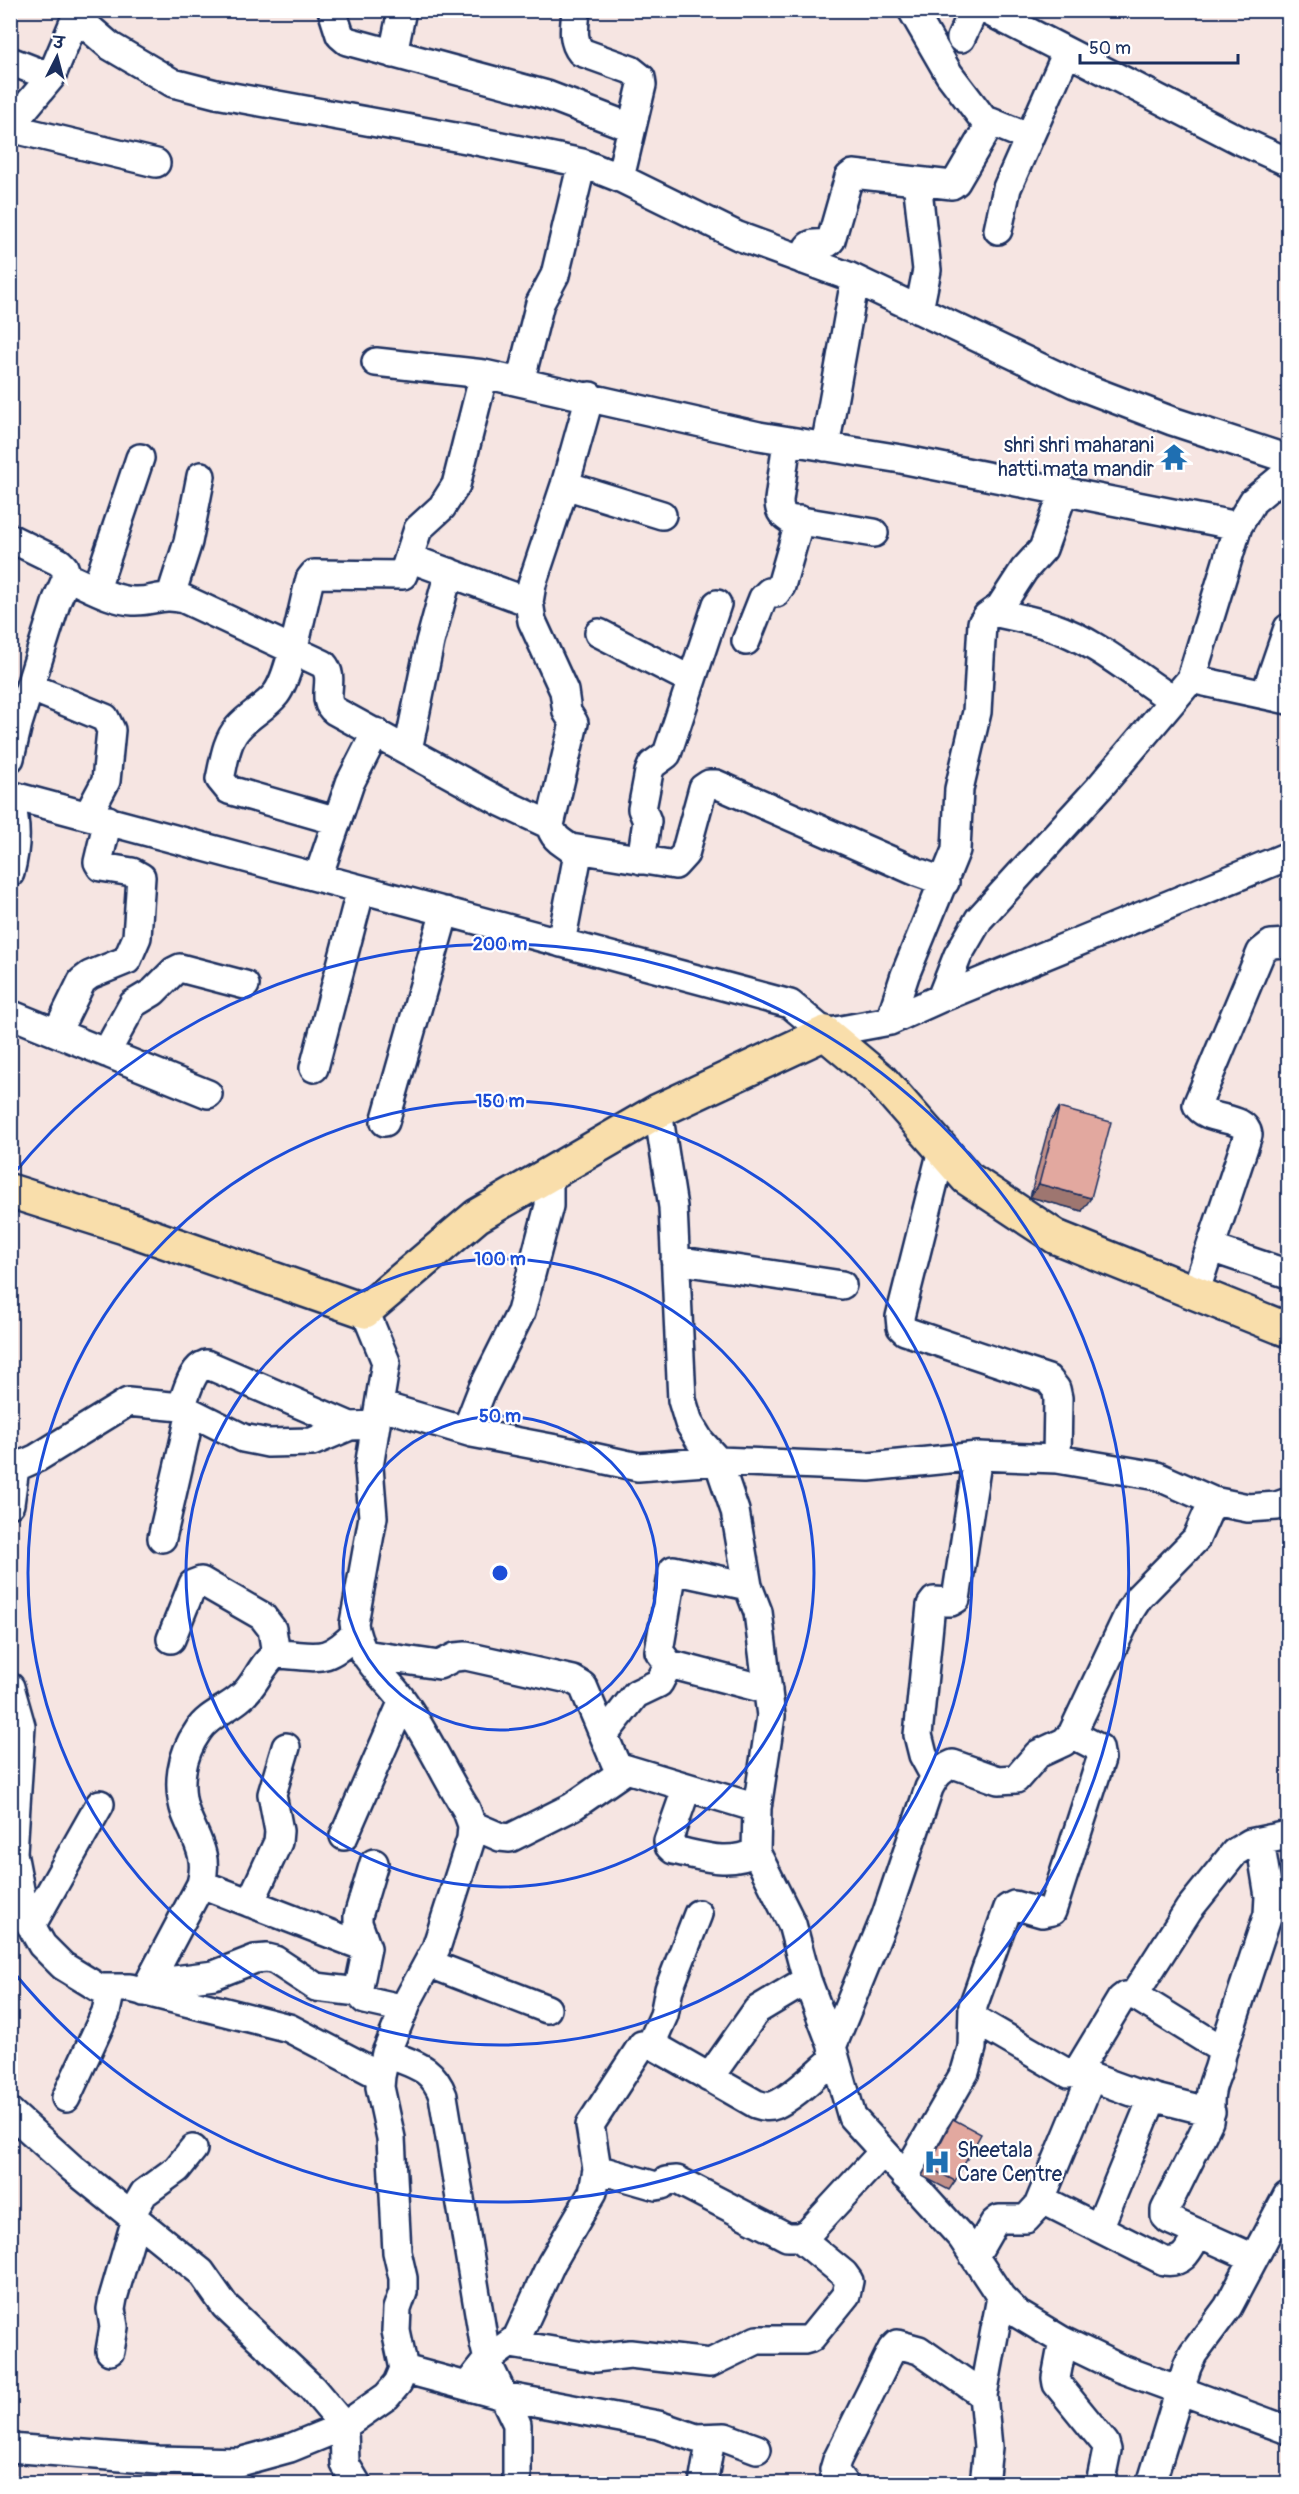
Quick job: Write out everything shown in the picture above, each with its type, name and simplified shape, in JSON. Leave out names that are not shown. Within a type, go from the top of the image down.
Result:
[{"type":"main road","points":[[10,1191],[124,1227],[364,1311],[477,1216],[658,1111],[825,1033],[881,1080],[967,1178],[1056,1237],[1288,1330]]},
{"type":"street","points":[[332,10],[340,35],[347,41],[547,95],[630,127]]},
{"type":"street","points":[[393,54],[402,10]]},
{"type":"street","points":[[576,10],[574,38],[581,52],[631,70],[641,78],[642,85],[630,127],[620,178]]},
{"type":"street","points":[[912,10],[949,74],[987,124]]},
{"type":"street","points":[[961,38],[974,10]]},
{"type":"street","points":[[986,10],[1239,140],[1288,162]]},
{"type":"street","points":[[156,163],[10,127],[51,77],[78,14],[110,46],[173,83],[216,94],[461,138],[582,163],[620,178],[738,236],[855,280],[1075,384],[1172,421],[1288,459]]},
{"type":"street","points":[[998,230],[1003,200],[1028,137],[1067,52]]},
{"type":"street","points":[[10,62],[51,77]]},
{"type":"street","points":[[803,260],[806,247],[810,244],[828,243],[831,240],[849,177],[853,174],[947,186],[956,182],[987,124],[996,122],[1028,137]]},
{"type":"street","points":[[520,382],[540,303],[555,275],[582,163]]},
{"type":"street","points":[[917,181],[927,270],[920,310]]},
{"type":"street","points":[[825,447],[855,280]]},
{"type":"street","points":[[376,362],[484,375],[590,396],[787,441],[1064,491],[1238,526]]},
{"type":"street","points":[[337,821],[230,790],[220,779],[232,736],[276,694],[292,650],[309,579],[314,574],[403,575],[417,529],[442,507],[456,485],[484,375]]},
{"type":"street","points":[[590,396],[565,485],[532,584],[529,602],[532,621],[564,691],[567,712],[574,723],[550,825],[556,840],[571,848],[675,865],[685,854],[703,788],[709,784],[716,784],[917,873],[945,882]]},
{"type":"street","points":[[787,441],[779,509],[789,519],[874,533]]},
{"type":"street","points":[[96,589],[140,458]]},
{"type":"street","points":[[941,998],[958,955],[979,919],[1099,788],[1191,679],[1238,526],[1252,501],[1288,472]]},
{"type":"street","points":[[171,596],[188,542],[201,476]]},
{"type":"street","points":[[565,485],[662,515]]},
{"type":"street","points":[[890,1021],[905,975],[945,882],[956,850],[959,789],[978,712],[982,622],[1000,607],[1024,570],[1043,549],[1064,491]]},
{"type":"street","points":[[746,641],[763,598],[769,592],[776,593],[781,586],[800,520]]},
{"type":"street","points":[[10,538],[59,562],[64,567],[67,577],[57,600],[30,687],[14,723],[10,758]]},
{"type":"street","points":[[410,558],[529,602]]},
{"type":"street","points":[[408,750],[430,642],[450,572]]},
{"type":"street","points":[[67,577],[133,601],[171,596],[184,599],[323,664],[329,670],[327,700],[329,707],[501,802],[550,825]]},
{"type":"street","points":[[641,860],[646,821],[642,809],[649,772],[652,765],[667,754],[717,604]]},
{"type":"street","points":[[994,612],[1069,633],[1173,700]]},
{"type":"street","points":[[1191,679],[1276,698],[1288,628]]},
{"type":"street","points":[[599,633],[691,680]]},
{"type":"street","points":[[30,687],[105,718],[109,724],[108,771],[98,818],[98,862],[101,867],[132,872],[141,877],[137,937],[127,960],[90,975],[82,981],[57,1032]]},
{"type":"street","points":[[318,877],[350,783],[376,732]]},
{"type":"street","points":[[10,873],[15,853],[17,825],[10,796],[790,1004],[825,1033],[890,1021],[1288,856]]},
{"type":"street","points":[[561,943],[577,859],[571,848]]},
{"type":"street","points":[[314,1068],[361,889]]},
{"type":"street","points":[[385,1122],[445,911]]},
{"type":"street","points":[[1195,1293],[1248,1135],[1243,1125],[1200,1111],[1197,1105],[1261,952],[1271,944],[1288,943]]},
{"type":"street","points":[[106,1053],[133,1004],[153,992],[174,970],[180,968],[245,985]]},
{"type":"street","points":[[10,1014],[208,1094]]},
{"type":"street","points":[[658,1111],[673,1207],[682,1400],[689,1423],[700,1441],[718,1461],[735,1512],[748,1586],[758,1612],[771,1716],[757,1808],[756,1852],[792,1924],[807,1980],[834,2053],[852,2117],[962,2238],[1002,2297],[1018,2314],[1063,2341],[1119,2368],[1288,2430]]},
{"type":"street","points":[[942,1150],[900,1317],[901,1327],[905,1331],[1048,1379],[1056,1389],[1058,1398],[1058,1459]]},
{"type":"street","points":[[466,1431],[482,1390],[521,1312],[549,1206],[549,1174]]},
{"type":"street","points":[[1210,1248],[1288,1274]]},
{"type":"street","points":[[675,1260],[842,1285]]},
{"type":"street","points":[[10,2448],[158,2460],[239,2462],[290,2448],[344,2426],[387,2396],[398,2383],[404,2369],[396,2331],[397,2309],[403,2292],[403,2278],[398,2252],[391,2138],[381,2087],[383,2065],[405,2009],[436,1948],[471,1839],[472,1825],[466,1809],[403,1701],[359,1644],[354,1623],[373,1517],[368,1419],[386,1362],[364,1311]]},
{"type":"street","points":[[162,1538],[195,1373],[199,1366],[206,1364],[368,1419],[466,1431],[638,1467],[718,1461],[869,1467],[978,1456],[1058,1459],[1157,1476],[1214,1501],[1248,1508],[1277,1506],[1288,1502]]},
{"type":"street","points":[[10,1504],[13,1469],[37,1458],[128,1402],[186,1409],[243,1438],[268,1443],[312,1442],[368,1419]]},
{"type":"street","points":[[935,1777],[923,1755],[918,1735],[930,1605],[934,1601],[951,1602],[956,1599],[978,1456]]},
{"type":"street","points":[[468,2385],[488,2359],[511,2344],[521,2330],[552,2265],[593,2192],[597,2169],[590,2125],[642,2045],[651,2044],[765,2107],[774,2106],[834,2053],[886,1915],[929,1788],[935,1777],[944,1767],[953,1764],[998,1780],[1016,1779],[1038,1755],[1064,1742],[1072,1734],[1130,1611],[1139,1597],[1196,1539],[1214,1501]]},
{"type":"street","points":[[748,1586],[673,1570],[659,1651],[669,1664],[768,1690]]},
{"type":"street","points":[[171,1639],[193,1584],[201,1581],[262,1616],[272,1629],[276,1654]]},
{"type":"street","points":[[144,1992],[201,1884],[205,1863],[186,1814],[181,1791],[180,1783],[185,1757],[198,1731],[208,1719],[242,1696],[253,1685],[270,1658],[276,1654],[318,1657],[359,1644],[439,1665],[455,1657],[466,1656],[573,1680],[583,1686],[615,1762],[627,1769],[757,1808]]},
{"type":"street","points":[[604,1735],[636,1694],[659,1683],[669,1664]]},
{"type":"street","points":[[10,1687],[21,1726],[13,1853],[25,1915],[42,1945],[63,1966],[99,1988],[130,1988],[289,2028],[383,2065],[432,2074],[438,2081],[443,2096],[488,2359],[516,2424],[517,2484]]},
{"type":"street","points":[[344,1836],[403,1701]]},
{"type":"street","points":[[905,2176],[965,2072],[972,2048],[973,2006],[1008,1908],[1014,1905],[1042,1913],[1052,1911],[1101,1759],[1099,1748],[1072,1734]]},
{"type":"street","points":[[250,1903],[278,1842],[279,1831],[272,1794],[286,1747]]},
{"type":"street","points":[[472,1825],[500,1838],[510,1838],[572,1807],[627,1769]]},
{"type":"street","points":[[687,1787],[668,1841],[673,1850],[730,1860],[741,1860],[756,1852]]},
{"type":"street","points":[[31,1926],[100,1804]]},
{"type":"street","points":[[1134,1995],[1189,1909],[1235,1852],[1250,1843],[1288,1835]]},
{"type":"street","points":[[1254,2258],[1169,2220],[1165,2216],[1165,2210],[1209,2121],[1210,2094],[1268,1914],[1269,1896],[1260,1841]]},
{"type":"street","points":[[358,1992],[367,1948],[358,1923],[358,1916],[374,1863]]},
{"type":"street","points":[[201,1884],[367,1948]]},
{"type":"street","points":[[651,2044],[664,2015],[669,1989],[698,1914]]},
{"type":"street","points":[[144,1992],[167,1983],[214,1976],[255,1959],[267,1958],[275,1960],[316,1987],[358,1992],[365,2000],[405,2009]]},
{"type":"street","points":[[428,1963],[547,2009]]},
{"type":"street","points":[[710,2078],[758,2010],[807,1980]]},
{"type":"street","points":[[66,2098],[106,2012],[111,1988]]},
{"type":"street","points":[[975,2256],[994,2223],[999,2219],[1026,2219],[1041,2199],[1084,2075],[1125,1995],[1134,1995],[1214,2042],[1221,2049],[1222,2054]]},
{"type":"street","points":[[974,2019],[1069,2074],[1084,2075],[1153,2097],[1211,2112]]},
{"type":"street","points":[[1099,2228],[1153,2097]]},
{"type":"street","points":[[10,2112],[72,2168],[201,2272],[225,2306],[312,2388],[344,2426],[346,2477]]},
{"type":"street","points":[[110,2351],[114,2327],[111,2309],[134,2217],[144,2193],[177,2169],[194,2149]]},
{"type":"street","points":[[597,2169],[656,2186],[666,2181],[677,2180],[787,2237],[799,2237],[809,2232],[884,2152]]},
{"type":"street","points":[[1150,2484],[1193,2354],[1228,2307],[1287,2196]]},
{"type":"street","points":[[1041,2199],[1171,2262],[1179,2261],[1184,2257],[1198,2233]]},
{"type":"street","points":[[511,2344],[595,2358],[630,2354],[710,2363],[757,2340],[811,2338],[846,2295],[849,2281],[844,2274],[799,2237]]},
{"type":"street","points":[[984,2484],[988,2447],[983,2395],[1002,2297]]},
{"type":"street","points":[[1063,2341],[1056,2378],[1058,2384],[1105,2443],[1107,2450],[1100,2484]]},
{"type":"street","points":[[844,2484],[834,2470],[837,2460],[892,2349],[897,2344],[920,2350],[983,2395]]},
{"type":"street","points":[[404,2369],[503,2396],[658,2425],[696,2438],[725,2436],[757,2449]]},
{"type":"street","points":[[703,2484],[711,2438]]},
{"type":"building","points":[[1059,1108],[1111,1122],[1091,1198],[1039,1184]]},
{"type":"building","points":[[953,2119],[981,2134],[955,2181],[928,2167]]},
{"type":"place","name":"shri shri maharani hatti mata mandir","points":[[1174,457]]},
{"type":"place","name":"Sheetala Care Centre","points":[[937,2162]]}]
